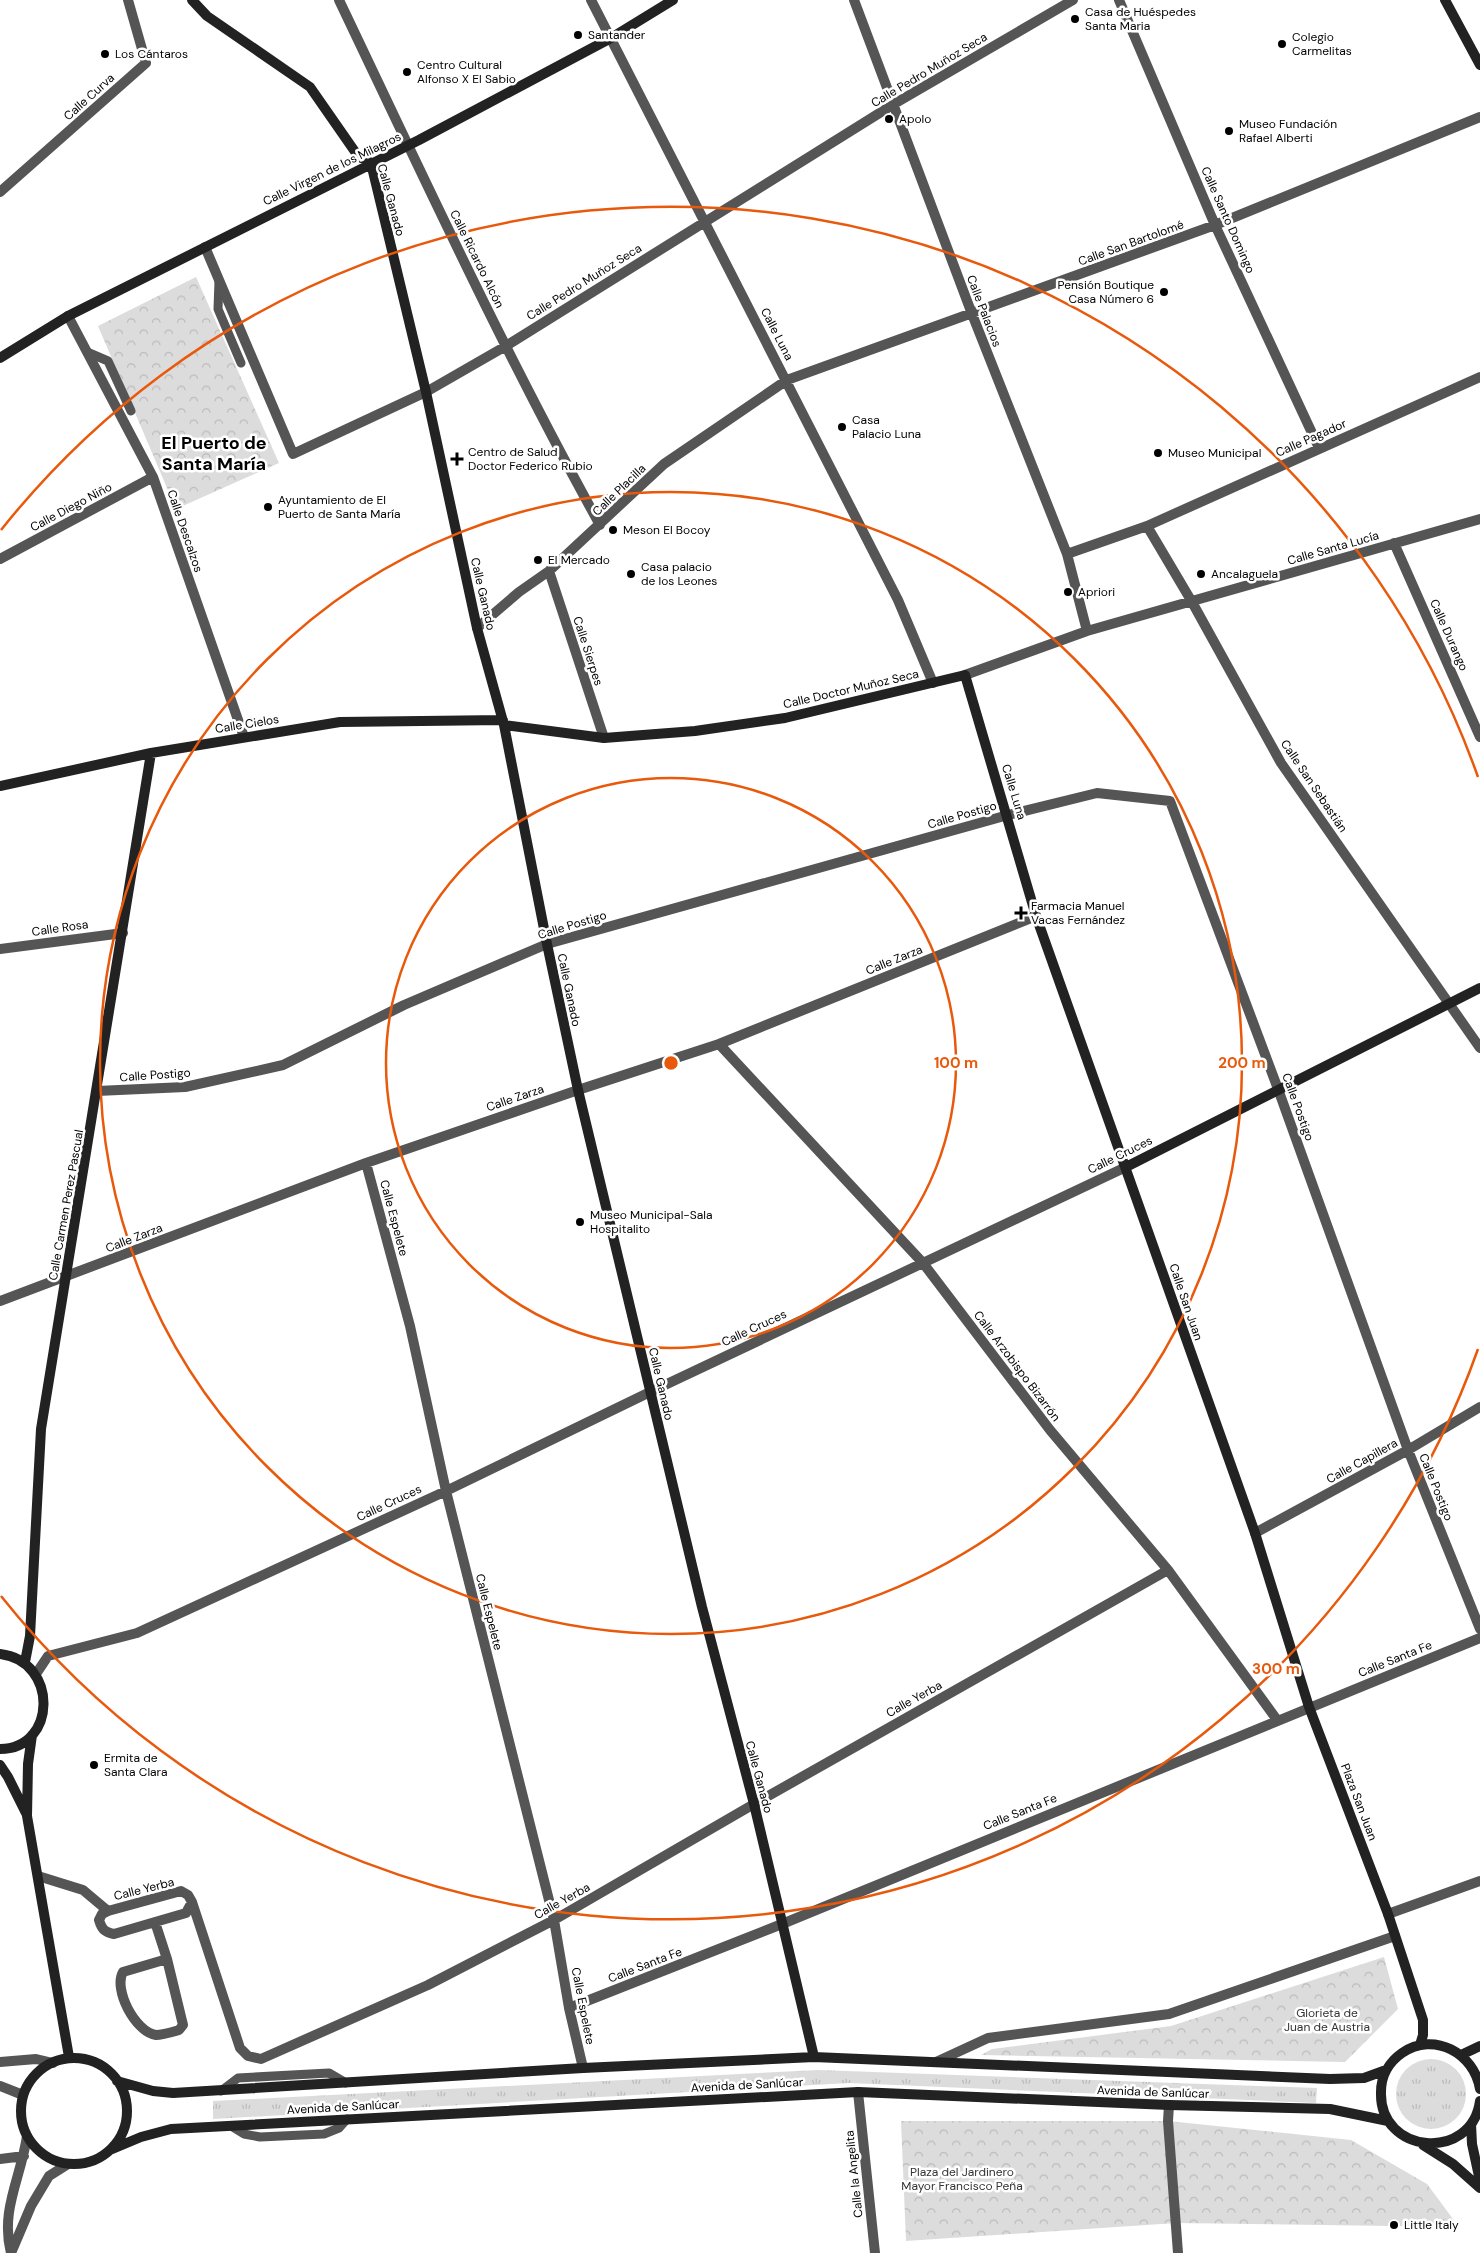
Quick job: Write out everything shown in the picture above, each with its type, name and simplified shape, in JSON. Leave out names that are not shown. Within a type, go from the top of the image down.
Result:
[{"type":"street","name":"Calle Curva","points":[[0,192],[146,63],[128,0]]},
{"type":"street","name":"Calle Ganado","points":[[192,0],[208,16],[310,87],[358,156],[371,163],[426,392],[477,628],[504,723],[547,944],[578,1090],[702,1607],[754,1804],[814,2058]]},
{"type":"street","name":"Calle Ricardo Alcón","points":[[339,0],[506,346],[562,456],[600,525]]},
{"type":"street","name":"Calle Luna","points":[[591,0],[898,600],[933,683]]},
{"type":"street","name":"Calle Virgen de los Milagros","points":[[0,358],[68,316],[371,163],[409,146],[611,38],[673,0]]},
{"type":"street","name":"Calle Palacios","points":[[854,0],[972,314],[1067,554],[1087,631]]},
{"type":"street","name":"Calle Pedro Muñoz Seca","points":[[205,247],[293,454],[426,392],[506,346],[894,104],[1073,0]]},
{"type":"street","name":"Calle Santo Domingo","points":[[1119,0],[1215,225],[1319,448]]},
{"type":"street","points":[[1445,0],[1480,65]]},
{"type":"street","name":"Calle San Bartolomé","points":[[787,380],[1215,225],[1480,117]]},
{"type":"street","name":"Calle Descalzos","points":[[68,316],[153,476],[244,737]]},
{"type":"street","name":"Calle Pagador","points":[[1067,554],[1147,526],[1480,377]]},
{"type":"street","name":"Calle Placilla","points":[[477,628],[519,592],[549,571],[664,464],[787,380]]},
{"type":"street","name":"Calle Diego Niño","points":[[0,559],[153,476]]},
{"type":"street","name":"Calle Santa Lucía","points":[[1192,602],[1480,519]]},
{"type":"street","name":"Calle San Sebastián","points":[[1147,526],[1192,602],[1280,763],[1480,1048]]},
{"type":"street","name":"Calle Durango","points":[[1394,543],[1480,737]]},
{"type":"street","name":"Calle Sierpes","points":[[549,571],[604,738]]},
{"type":"street","name":"Calle Doctor Muñoz Seca","points":[[504,723],[604,738],[695,731],[785,718],[965,675],[1087,631],[1192,602]]},
{"type":"street","name":"Calle Luna","points":[[965,675],[1008,815],[1036,916]]},
{"type":"street","name":"Calle Cielos","points":[[0,786],[151,753],[340,722],[504,723]]},
{"type":"street","name":"Calle Carmen Perez Pascual","points":[[25,1662],[30,1636],[41,1429],[151,753]]},
{"type":"street","name":"Calle Postigo","points":[[97,1091],[185,1087],[283,1065],[404,1005],[547,944],[1008,815],[1097,793],[1170,801],[1278,1089],[1408,1450],[1480,1629]]},
{"type":"street","name":"Calle Zarza","points":[[0,1301],[366,1163],[719,1044],[1036,916]]},
{"type":"street","name":"Calle San Juan","points":[[1036,916],[1254,1533],[1308,1703]]},
{"type":"street","name":"Calle Rosa","points":[[0,949],[122,933]]},
{"type":"street","name":"Calle Cruces","points":[[36,1674],[48,1656],[137,1633],[446,1491],[650,1392],[1126,1167],[1480,988]]},
{"type":"street","name":"Calle Arzobispo Bizarrón","points":[[719,1044],[923,1263],[1050,1430],[1168,1570],[1277,1720]]},
{"type":"street","name":"Calle Espelete","points":[[366,1163],[410,1326],[446,1491],[554,1920],[569,2008],[583,2068]]},
{"type":"street","name":"Calle Capillera","points":[[1254,1533],[1408,1450],[1480,1407]]},
{"type":"street","name":"Calle Yerba","points":[[38,1876],[83,1890],[108,1911],[181,1891],[188,1895],[192,1902],[240,2048],[248,2056],[261,2059],[428,1985],[554,1920],[754,1804],[1168,1570]]},
{"type":"street","name":"Calle Santa Fe","points":[[569,2008],[782,1924],[1277,1720],[1308,1703],[1480,1638]]},
{"type":"street","points":[[0,1654],[10,1655],[25,1662],[36,1674],[43,1690],[45,1706],[40,1722],[32,1735],[20,1744],[0,1749]]},
{"type":"street","name":"Plaza San Juan","points":[[1308,1703],[1388,1914],[1423,2020],[1423,2035],[1420,2045]]},
{"type":"street","points":[[32,1735],[28,1764],[27,1816],[69,2057]]},
{"type":"street","points":[[0,1765],[27,1816]]},
{"type":"street","points":[[1388,1914],[1480,1881]]},
{"type":"street","points":[[108,1911],[102,1914],[99,1920],[101,1927],[106,1932],[114,1934],[186,1913],[192,1902]]},
{"type":"street","points":[[155,1922],[167,1959],[183,2025],[178,2030],[156,2035],[146,2030],[134,2020],[120,1988],[120,1977],[123,1972],[167,1959]]},
{"type":"street","points":[[936,2062],[988,2038],[1169,2014],[1395,1936]]},
{"type":"street","points":[[1480,2089],[1474,2069],[1461,2054],[1443,2046],[1420,2045],[1397,2056],[1386,2070],[1381,2085],[1381,2099],[1388,2120],[1400,2134],[1420,2143],[1453,2164],[1480,2188]]},
{"type":"street","points":[[1461,2054],[1480,2046]]},
{"type":"street","points":[[69,2057],[99,2065],[117,2081],[123,2092],[127,2118],[121,2136],[110,2150],[89,2162],[68,2164],[50,2158],[38,2150],[27,2136],[21,2114],[23,2095],[39,2071],[52,2063],[69,2057]]},
{"type":"street","name":"Avenida de Sanlúcar","points":[[117,2081],[154,2091],[173,2093],[583,2068],[814,2058],[1330,2079],[1364,2078],[1386,2070]]},
{"type":"street","points":[[0,2062],[36,2059],[52,2063]]},
{"type":"street","points":[[0,2086],[23,2095]]},
{"type":"street","name":"Avenida de Sanlúcar","points":[[110,2150],[171,2129],[858,2092],[1168,2105],[1330,2109],[1388,2120]]},
{"type":"street","name":"Calle la Angelita","points":[[858,2092],[875,2253]]},
{"type":"street","points":[[1420,2143],[1436,2144],[1448,2141],[1461,2134],[1471,2124],[1477,2113],[1480,2101]]},
{"type":"street","points":[[1168,2105],[1178,2253]]},
{"type":"street","points":[[1471,2124],[1472,2144],[1480,2181]]},
{"type":"street","points":[[11,2253],[6,2235],[8,2211],[24,2156],[27,2136]]},
{"type":"street","points":[[0,2159],[24,2156]]},
{"type":"street","points":[[11,2253],[31,2206],[49,2176],[68,2164]]},
{"type":"lane","points":[[219,280],[218,309],[241,363]]},
{"type":"lane","points":[[87,352],[108,361],[131,411]]},
{"type":"green space","points":[[196,277],[279,463],[176,509],[98,326]]},
{"type":"green space","name":"Glorieta de Juan de Austria","points":[[1384,1957],[1398,2009],[1345,2062],[981,2055],[992,2049],[1171,2026]]},
{"type":"green space","points":[[1424,2059],[1438,2059],[1451,2065],[1460,2074],[1466,2087],[1464,2107],[1456,2119],[1438,2129],[1424,2129],[1411,2123],[1402,2114],[1396,2101],[1396,2087],[1402,2074],[1411,2065]]},
{"type":"green space","points":[[818,2070],[1317,2088],[1316,2103],[849,2083],[213,2119],[213,2101]]},
{"type":"green space","name":"Plaza del Jardinero Mayor Francisco Peña","points":[[901,2121],[1168,2121],[1351,2140],[1427,2184],[1459,2227],[1176,2223],[906,2241]]},
{"type":"place","name":"Casa de Huéspedes Santa Maria","points":[[1075,19]]},
{"type":"place","name":"Santander","points":[[578,35]]},
{"type":"place","name":"Colegio Carmelitas","points":[[1282,44]]},
{"type":"place","name":"Los Cántaros","points":[[105,54]]},
{"type":"place","name":"Centro Cultural Alfonso X El Sabio","points":[[407,72]]},
{"type":"place","name":"Apolo","points":[[889,119]]},
{"type":"place","name":"Museo Fundación Rafael Alberti","points":[[1229,131]]},
{"type":"place","name":"Pensión Boutique Casa Número 6","points":[[1164,292]]},
{"type":"place","name":"Casa Palacio Luna","points":[[842,427]]},
{"type":"place","name":"Museo Municipal","points":[[1158,453]]},
{"type":"place","name":"Centro de Salud Doctor Federico Rubio","points":[[457,459]]},
{"type":"place","name":"Ayuntamiento de El Puerto de Santa María","points":[[268,507]]},
{"type":"place","name":"Meson El Bocoy","points":[[613,530]]},
{"type":"place","name":"El Mercado","points":[[538,560]]},
{"type":"place","name":"Casa palacio de los Leones","points":[[631,574]]},
{"type":"place","name":"Ancalaguela","points":[[1201,574]]},
{"type":"place","name":"Apriori","points":[[1068,592]]},
{"type":"place","name":"Farmacia Manuel Vacas Fernández","points":[[1021,913]]},
{"type":"place","name":"Museo Municipal-Sala Hospitalito","points":[[580,1222]]},
{"type":"place","name":"Ermita de Santa Clara","points":[[94,1765]]},
{"type":"place","name":"Little Italy","points":[[1394,2225]]},
{"type":"district","name":"El Puerto de Santa María","points":[[214,453]]}]
